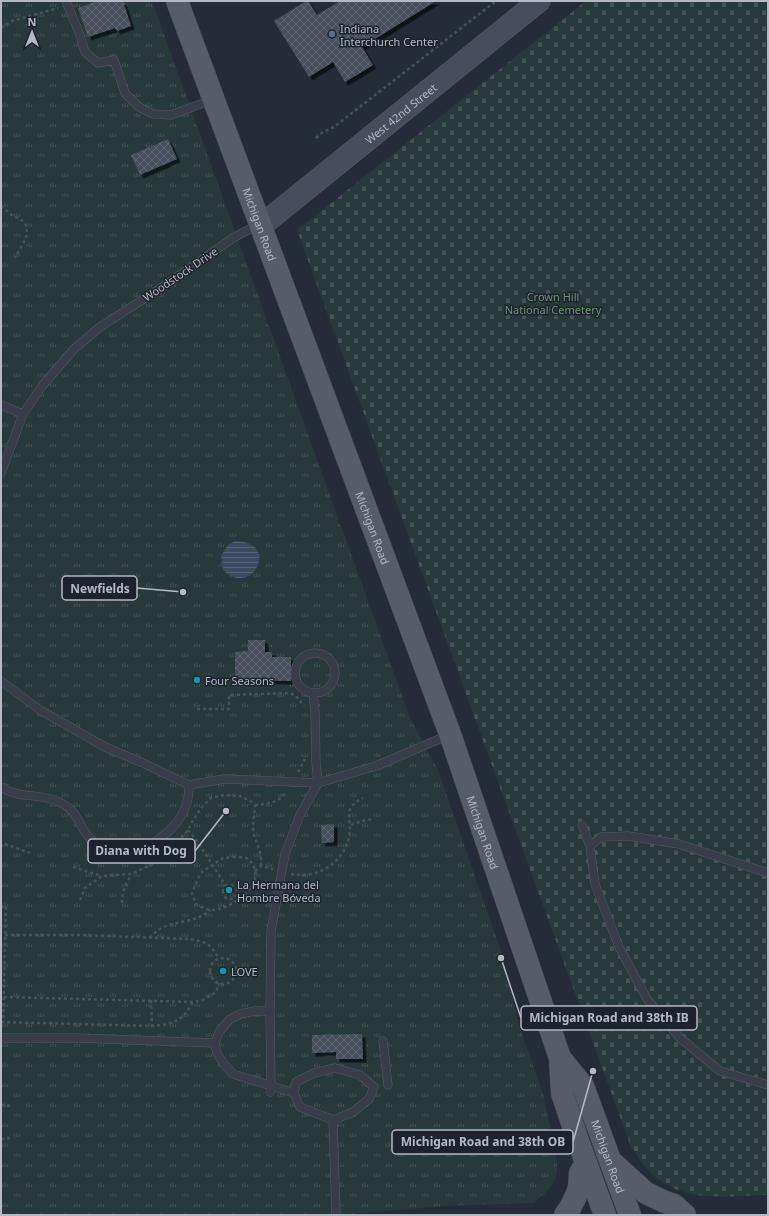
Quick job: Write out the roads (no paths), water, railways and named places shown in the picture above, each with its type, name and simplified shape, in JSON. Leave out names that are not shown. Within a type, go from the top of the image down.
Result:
[{"type":"main road","name":"Michigan Road","points":[[177,1],[262,225],[450,734],[560,1058],[562,1093],[605,1215]]},
{"type":"main road","name":"Michigan Road","points":[[560,1058],[583,1086],[630,1215]]},
{"type":"main road","points":[[610,1160],[646,1193],[674,1205],[685,1215]]},
{"type":"main road","points":[[565,1215],[576,1198],[579,1188],[580,1173],[586,1163]]},
{"type":"street","name":"West 42nd Street","points":[[262,225],[539,1]]},
{"type":"lane","points":[[67,3],[85,52],[98,63],[114,60],[125,93],[139,106],[153,114],[171,115],[214,99]]},
{"type":"lane","name":"Woodstock Drive","points":[[1,473],[23,414],[42,386],[74,349],[100,326],[164,286],[234,238],[248,230],[262,225]]},
{"type":"lane","points":[[1,405],[23,414]]},
{"type":"lane","points":[[316,653],[326,656],[331,661],[335,674],[334,681],[326,690],[320,693],[313,693],[307,692],[301,688],[295,675],[298,662],[309,654],[316,653]]},
{"type":"lane","points":[[1,681],[40,710],[105,747],[189,785],[224,779],[318,783],[376,766],[450,734]]},
{"type":"lane","points":[[271,1089],[271,931],[285,854],[300,815],[318,783],[313,693]]},
{"type":"lane","points":[[1,787],[9,792],[55,800],[72,809],[85,833],[95,843],[108,852],[125,854],[147,847],[171,830],[183,812],[189,795],[189,785]]},
{"type":"lane","points":[[582,825],[590,846],[596,884],[619,947],[647,999],[680,1038],[720,1071],[768,1085]]},
{"type":"lane","points":[[590,846],[601,837],[628,836],[678,844],[768,873]]},
{"type":"lane","points":[[270,1011],[254,1011],[240,1014],[229,1020],[219,1032],[215,1043],[217,1053],[223,1063],[233,1074],[271,1089],[294,1094]]},
{"type":"lane","points":[[1,1038],[77,1038],[215,1043]]},
{"type":"lane","points":[[383,1041],[388,1085]]},
{"type":"lane","points":[[335,1068],[360,1075],[374,1087],[369,1099],[352,1112],[333,1120],[300,1107],[294,1094],[296,1082],[314,1073],[335,1068]]},
{"type":"lane","points":[[333,1120],[336,1215]]},
{"type":"water","points":[[235,541],[249,543],[257,550],[259,558],[258,566],[252,574],[244,578],[234,577],[223,570],[221,556],[228,545]]},
{"type":"place","name":"Indiana Interchurch Center","points":[[332,34]]},
{"type":"place","name":"Newfields","points":[[183,592]]},
{"type":"place","name":"Four Seasons","points":[[197,680]]},
{"type":"place","name":"Diana with Dog","points":[[226,811]]},
{"type":"place","name":"La Hermana del Hombre Bóveda","points":[[229,890]]},
{"type":"place","name":"Michigan Road and 38th IB","points":[[501,958]]},
{"type":"place","name":"LOVE","points":[[223,971]]},
{"type":"place","name":"Michigan Road and 38th OB","points":[[593,1071]]},
{"type":"park label","name":"Crown Hill National Cemetery","points":[[553,302]]}]
